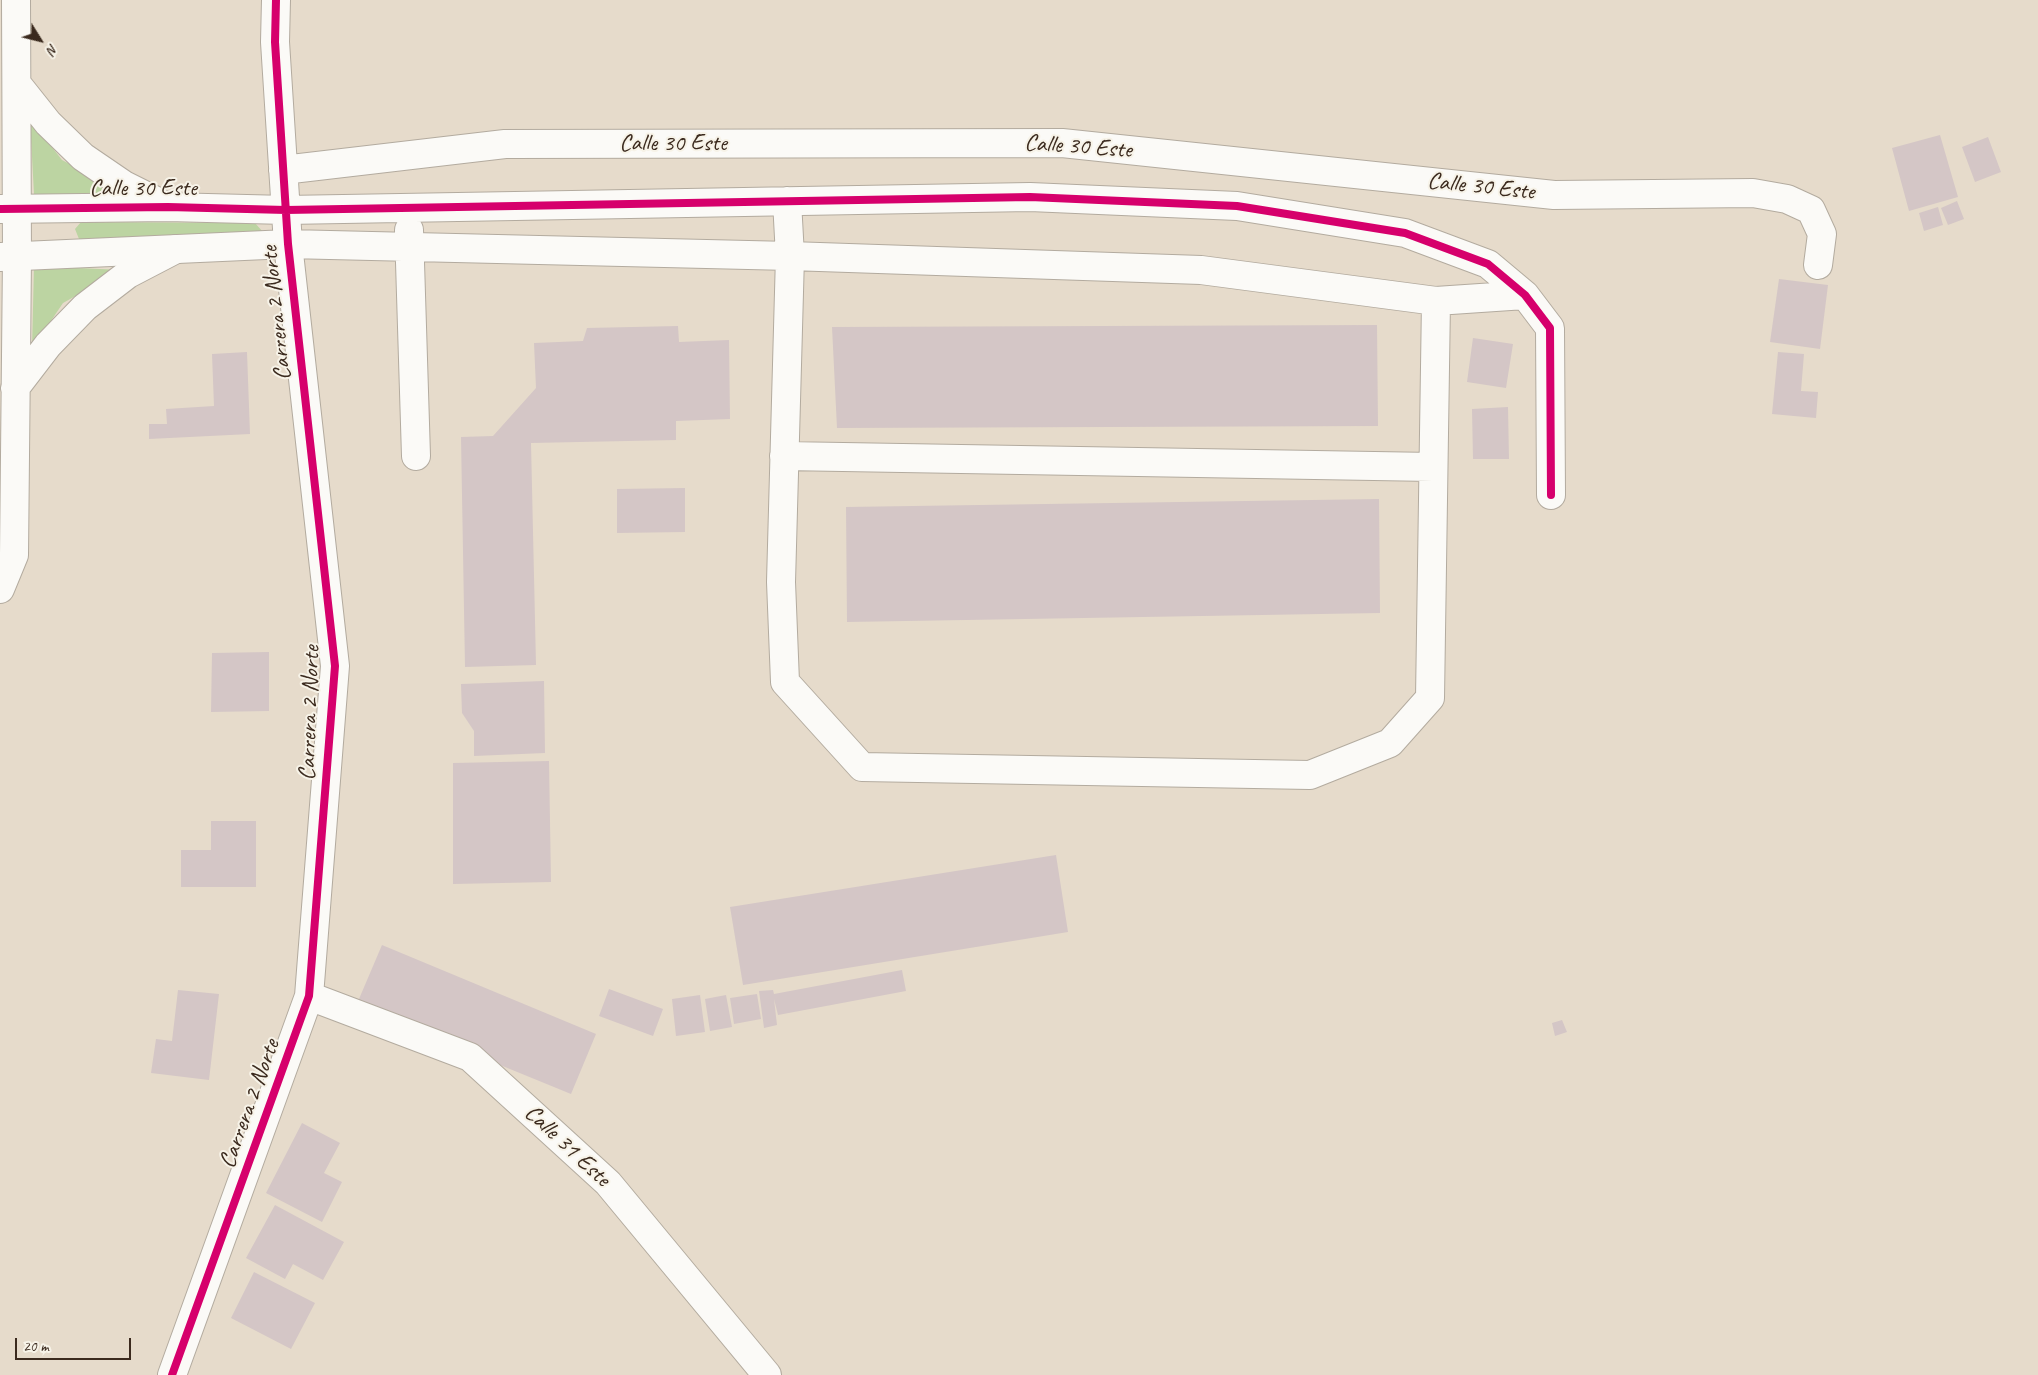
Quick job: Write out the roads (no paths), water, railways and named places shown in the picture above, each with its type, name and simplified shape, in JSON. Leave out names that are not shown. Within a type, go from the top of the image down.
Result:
[{"type":"main road","points":[[0,589],[14,555],[15,388],[8,256],[8,209],[17,84],[16,0]]},
{"type":"main road","name":"Carrera 2 Norte","points":[[172,1375],[309,996],[336,666],[288,244],[276,42],[276,0]]},
{"type":"main road","points":[[17,84],[48,123],[83,157],[124,185],[168,207]]},
{"type":"main road","name":"Calle 30 Este","points":[[284,170],[505,144],[1062,143],[1554,195],[1753,192],[1787,199],[1811,210],[1822,234],[1818,265]]},
{"type":"main road","name":"Calle 30 Este","points":[[8,209],[168,207],[286,210],[1030,197],[1237,206],[1405,233],[1488,264],[1525,295],[1550,328],[1551,495]]},
{"type":"main road","points":[[787,202],[790,256],[781,582],[785,682],[862,767],[1310,775],[1390,743],[1430,698],[1436,301]]},
{"type":"main road","points":[[408,208],[416,456]]},
{"type":"main road","points":[[8,256],[288,244],[790,256],[1201,270],[1436,301],[1525,295]]},
{"type":"main road","points":[[15,388],[48,345],[85,307],[128,274],[176,249]]},
{"type":"main road","points":[[784,456],[1433,467]]},
{"type":"main road","name":"Calle 31 Este","points":[[309,996],[470,1057],[608,1183],[768,1375]]}]
